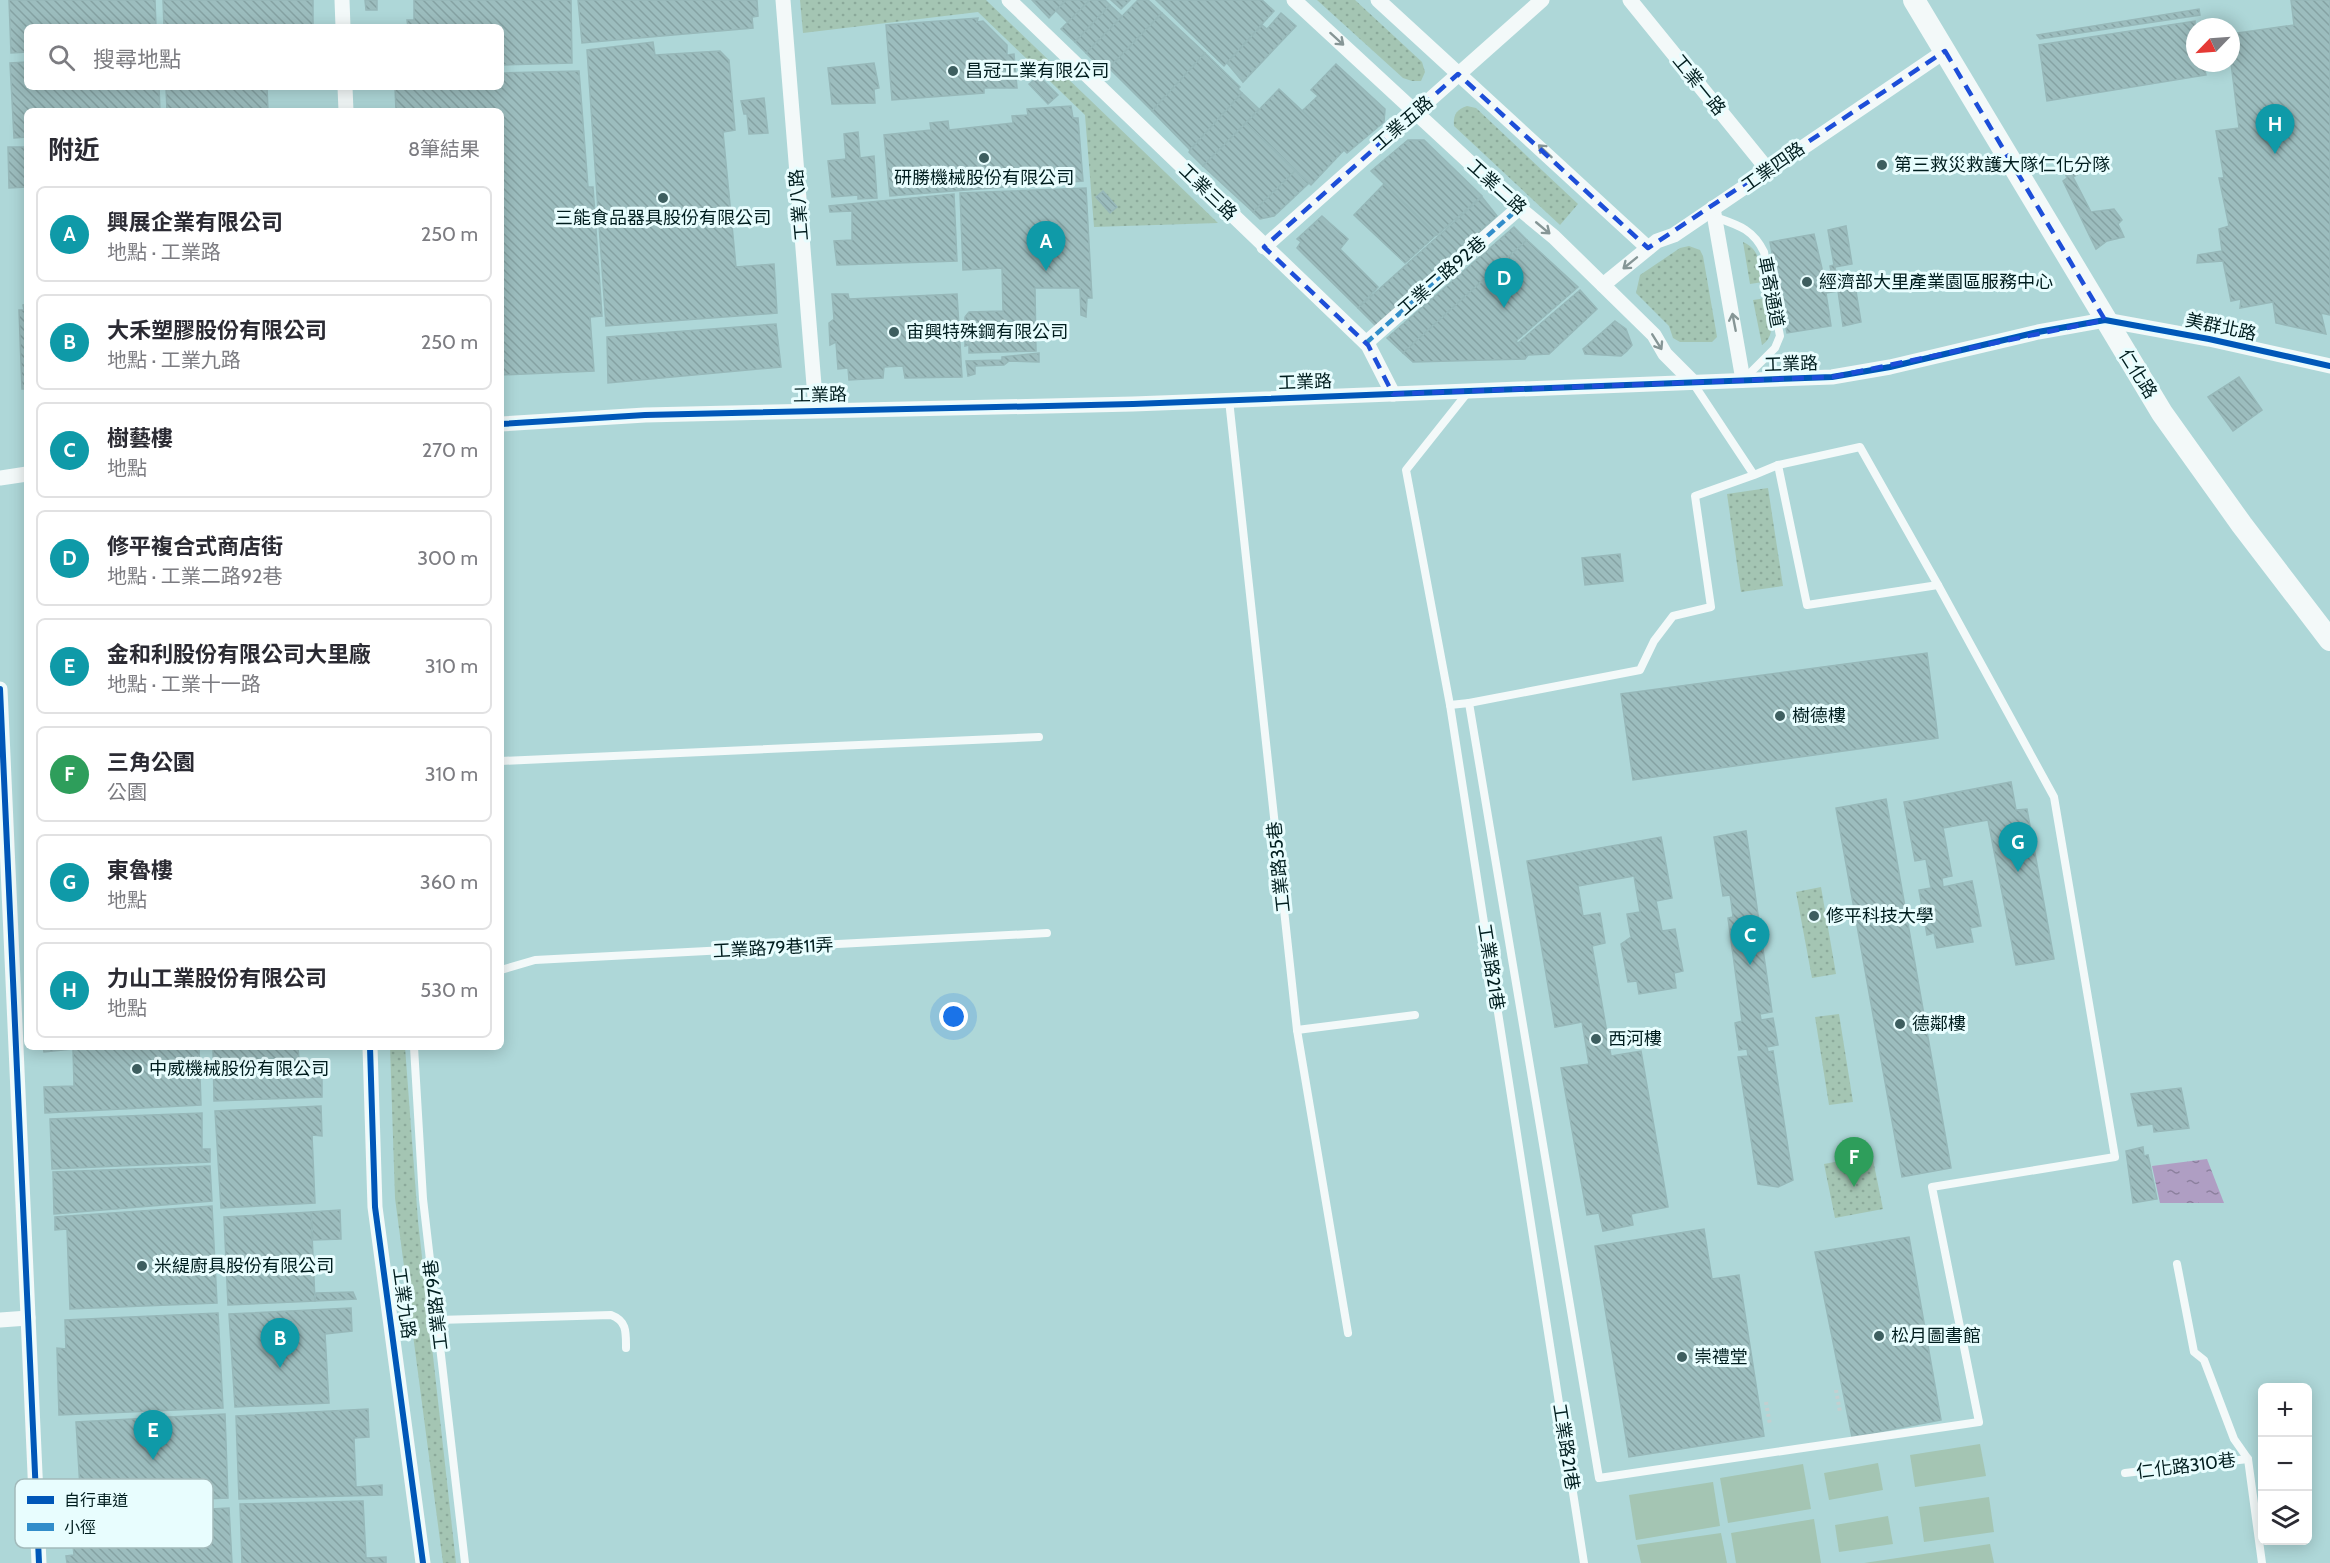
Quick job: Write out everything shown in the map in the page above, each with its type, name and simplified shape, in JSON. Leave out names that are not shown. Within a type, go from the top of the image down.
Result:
[{"type":"main road","name":"仁化路","points":[[1914,0],[2162,412],[2242,525],[2330,640]]},
{"type":"street","points":[[342,0],[343,24]]},
{"type":"street","name":"工業八路","points":[[783,0],[816,410]]},
{"type":"street","name":"工業三路","points":[[1009,0],[1366,343],[1374,353],[1394,394]]},
{"type":"street","name":"工業二路","points":[[1294,0],[1519,208],[1554,237],[1654,335],[1665,354],[1693,382]]},
{"type":"street","points":[[1378,0],[1648,248]]},
{"type":"street","name":"工業五路","points":[[1264,247],[1542,0]]},
{"type":"street","name":"工業一路","points":[[1630,0],[1768,170]]},
{"type":"street","name":"工業四路","points":[[1603,285],[1657,241],[1674,235],[1714,212],[1768,170],[1946,51]]},
{"type":"street","points":[[345,90],[346,108]]},
{"type":"street","name":"工業二路92巷","points":[[1366,343],[1519,208]]},
{"type":"street","points":[[1714,212],[1743,380]]},
{"type":"street","name":"工業路","points":[[504,424],[816,410],[1229,400],[1832,377],[1863,373],[2038,332],[2105,320]]},
{"type":"street","name":"美群北路","points":[[2105,320],[2209,339],[2330,366]]},
{"type":"street","points":[[0,478],[24,474]]},
{"type":"street","points":[[0,689],[35,1479]]},
{"type":"street","name":"工業九路","points":[[370,1050],[375,1207],[423,1563]]},
{"type":"street","points":[[0,1320],[28,1318]]},
{"type":"street","points":[[38,1548],[39,1563]]},
{"type":"lane","name":"車寄通道","points":[[1714,212],[1749,230],[1758,240],[1764,252],[1780,336],[1775,348],[1743,380]]},
{"type":"lane","points":[[1693,382],[1754,475]]},
{"type":"lane","name":"工業路21巷","points":[[1468,392],[1406,471],[1450,705],[1584,1563]]},
{"type":"lane","name":"工業路35巷","points":[[1229,400],[1297,1030],[1348,1333]]},
{"type":"lane","points":[[1450,705],[1640,670],[1654,641],[1673,616],[1711,607],[1695,496],[1778,465],[1860,447],[2054,797],[2115,1157],[1932,1187],[1979,1422],[1599,1478],[1469,703]]},
{"type":"lane","points":[[1778,465],[1807,605],[1938,585]]},
{"type":"lane","points":[[504,761],[1039,736]]},
{"type":"lane","name":"工業路79巷11弄","points":[[504,969],[536,960],[1047,933]]},
{"type":"lane","points":[[1297,1030],[1415,1015]]},
{"type":"lane","name":"工業路79巷","points":[[414,1050],[423,1199],[465,1563]]},
{"type":"lane","name":"仁化路310巷","points":[[2177,1264],[2194,1352],[2204,1360],[2234,1439],[2248,1459],[2262,1563]]},
{"type":"lane","points":[[437,1320],[611,1315],[619,1318],[625,1325],[626,1348]]},
{"type":"lane","name":"仁化路310巷","points":[[2125,1473],[2248,1459]]},
{"type":"path","points":[[1836,1390],[1840,1412]]},
{"type":"path","points":[[1766,1402],[1770,1425]]},
{"type":"highlighted area","points":[[1945,51],[2105,320],[1832,377],[1393,394],[1368,345],[1264,247],[1458,74],[1648,248]]},
{"type":"green space","points":[[800,0],[986,0],[1218,223],[1094,227],[1085,115],[978,12],[803,33]]},
{"type":"green space","points":[[1317,0],[1355,0],[1422,62],[1425,72],[1421,81],[1403,78]]},
{"type":"green space","points":[[1467,106],[1476,108],[1578,204],[1560,225],[1454,126],[1456,113]]},
{"type":"green space","points":[[1743,242],[1756,253],[1763,282],[1750,284]]},
{"type":"green space","points":[[1689,246],[1700,250],[1703,256],[1717,337],[1712,342],[1680,342],[1673,338],[1669,326],[1636,293],[1640,275],[1680,248]]},
{"type":"green space","points":[[1766,298],[1771,330],[1767,341],[1762,345],[1753,300]]},
{"type":"green space","points":[[1768,488],[1783,586],[1741,592],[1727,494]]},
{"type":"green space","points":[[1821,887],[1836,974],[1812,978],[1796,892]]},
{"type":"green space","points":[[1839,1014],[1853,1102],[1829,1105],[1815,1017]]},
{"type":"green space","points":[[390,1050],[405,1050],[418,1221],[456,1563],[443,1563],[395,1198]]},
{"type":"green space","points":[[1872,1155],[1883,1209],[1835,1218],[1824,1164]]},
{"type":"green space","points":[[1980,1444],[1986,1476],[1915,1487],[1910,1455]]},
{"type":"green space","points":[[1878,1463],[1883,1490],[1829,1500],[1824,1473]]},
{"type":"green space","points":[[1803,1464],[1811,1509],[1728,1523],[1720,1478]]},
{"type":"green space","points":[[1713,1482],[1720,1526],[1636,1540],[1629,1495]]},
{"type":"green space","points":[[1989,1497],[1994,1532],[1924,1542],[1919,1507]]},
{"type":"green space","points":[[1888,1516],[1893,1544],[1839,1552],[1835,1525]]},
{"type":"green space","points":[[1814,1519],[1821,1563],[1736,1563],[1731,1533]]},
{"type":"green space","points":[[1721,1533],[1727,1563],[1641,1563],[1637,1545]]},
{"type":"green space","points":[[1990,1544],[1994,1563],[1864,1563]]},
{"type":"water","points":[[2207,1159],[2224,1203],[2160,1203],[2152,1166]]},
{"type":"building","points":[[9,0],[155,0],[156,24],[24,24],[24,52],[11,53]]},
{"type":"building","points":[[163,0],[313,0],[313,24],[164,24]]},
{"type":"building","points":[[365,0],[377,0],[377,10],[366,10]]},
{"type":"building","points":[[414,0],[571,0],[572,63],[504,65],[504,24],[408,24],[407,20],[414,20]]},
{"type":"building","points":[[578,0],[757,0],[758,16],[752,17],[753,28],[582,43]]},
{"type":"building","points":[[1032,0],[1066,0],[1049,18]]},
{"type":"building","points":[[1066,0],[1090,0],[1068,23],[1056,11]]},
{"type":"building","points":[[1090,0],[1105,0],[1110,5],[1075,42],[1061,29]]},
{"type":"building","points":[[1111,0],[1130,0],[1121,9]]},
{"type":"building","points":[[1138,0],[1148,0],[1162,13],[1105,72],[1086,53]]},
{"type":"building","points":[[1156,0],[1262,0],[1274,11],[1224,66]]},
{"type":"building","points":[[2291,0],[2330,0],[2330,315],[2321,313],[2326,334],[2276,323],[2273,302],[2240,308],[2241,299],[2231,301],[2223,261],[2197,263],[2198,255],[2222,251],[2219,229],[2229,226],[2219,178],[2224,178],[2216,131],[2239,128],[2232,72],[2240,72],[2240,33],[2294,25]]},
{"type":"building","points":[[1110,5],[1122,16],[1086,53],[1075,42]]},
{"type":"building","points":[[2199,9],[2200,15],[2040,39],[2037,35]]},
{"type":"building","points":[[1162,13],[1205,53],[1152,111],[1109,68]]},
{"type":"building","points":[[1281,13],[1296,26],[1243,82],[1227,63],[1262,25],[1267,29]]},
{"type":"building","name":"昌冠工業有限公司","points":[[978,18],[977,22],[983,21],[1007,45],[1007,55],[1014,54],[1017,88],[984,88],[984,93],[892,100],[886,25]]},
{"type":"building","points":[[2186,22],[2186,72],[2205,72],[2206,75],[2047,101],[2039,45]]},
{"type":"building","name":"三能食品器具股份有限公司","points":[[653,42],[655,55],[720,51],[729,60],[735,130],[723,132],[736,267],[774,264],[777,313],[606,326],[587,50]]},
{"type":"building","points":[[1205,53],[1240,87],[1238,89],[1242,93],[1190,150],[1152,111]]},
{"type":"building","points":[[24,62],[24,90],[159,90],[160,108],[24,108],[24,137],[14,138],[10,63]]},
{"type":"building","points":[[874,63],[879,88],[874,89],[875,103],[832,104],[828,68]]},
{"type":"building","points":[[1336,64],[1385,109],[1384,122],[1347,153],[1302,111],[1318,96],[1311,90]]},
{"type":"building","points":[[579,71],[588,187],[593,187],[602,316],[590,317],[594,371],[504,375],[504,108],[396,108],[395,90],[504,90],[504,73]]},
{"type":"building","points":[[1039,76],[1058,95],[1048,104],[1029,84]]},
{"type":"building","points":[[1279,89],[1344,150],[1311,185],[1246,123]]},
{"type":"building","points":[[166,90],[267,90],[268,108],[167,108]]},
{"type":"building","points":[[1242,93],[1259,109],[1203,166],[1189,152],[1190,150]]},
{"type":"building","points":[[764,98],[768,133],[749,134],[747,114],[744,114],[741,101]]},
{"type":"building","name":"研勝機械股份有限公司","points":[[1071,106],[1073,118],[1078,118],[1083,181],[890,196],[884,135],[931,130],[930,123],[948,121],[949,130],[1013,123],[1012,116],[1028,115],[1027,109]]},
{"type":"building","points":[[1246,123],[1295,171],[1253,212],[1203,166]]},
{"type":"building","name":"研勝機械股份有限公司","points":[[858,132],[860,158],[874,156],[877,198],[858,199],[858,195],[832,197],[828,161],[846,159],[844,134]]},
{"type":"building","points":[[1408,140],[1424,140],[1482,196],[1437,235],[1371,171]]},
{"type":"building","points":[[8,147],[24,147],[24,187],[9,188]]},
{"type":"building","points":[[2074,168],[2077,175],[2073,177],[2091,212],[2114,209],[2122,220],[2118,224],[2124,237],[2107,241],[2096,249],[2063,181],[2067,178],[2065,173]]},
{"type":"building","points":[[1295,171],[1309,183],[1274,216],[1260,219],[1253,212]]},
{"type":"building","points":[[1384,184],[1436,235],[1405,263],[1354,215]]},
{"type":"building","points":[[1086,188],[1092,298],[1087,298],[1086,317],[1081,315],[1080,288],[1035,288],[1036,351],[969,353],[969,345],[965,346],[965,317],[969,312],[1003,311],[1002,268],[963,270],[960,193]]},
{"type":"building","points":[[1103,191],[1117,207],[1110,213],[1096,197]]},
{"type":"building","points":[[954,194],[957,261],[837,265],[834,241],[852,240],[852,211],[830,212],[829,206]]},
{"type":"building","points":[[1482,197],[1497,216],[1376,326],[1358,308]]},
{"type":"building","points":[[1322,216],[1348,239],[1340,249],[1378,287],[1358,308],[1297,248],[1301,242],[1297,239]]},
{"type":"building","name":"經濟部大里產業園區服務中心","points":[[1846,226],[1852,264],[1835,267],[1838,287],[1855,285],[1861,322],[1843,326],[1838,291],[1826,293],[1831,326],[1787,333],[1770,242],[1814,234],[1823,273],[1831,271],[1830,266],[1834,265],[1828,230]]},
{"type":"building","points":[[1514,227],[1527,240],[1403,353],[1387,338]]},
{"type":"building","points":[[1527,240],[1578,287],[1516,341],[1528,355],[1525,359],[1413,362],[1403,353]]},
{"type":"building","points":[[1777,279],[1780,296],[1767,298],[1764,281]]},
{"type":"building","points":[[1580,290],[1597,309],[1549,354],[1528,355],[1518,343]]},
{"type":"building","name":"宙興特殊鋼有限公司","points":[[832,294],[848,294],[849,299],[957,294],[962,377],[905,378],[903,366],[884,367],[883,378],[849,380],[848,368],[838,369],[836,342],[830,345],[829,323],[834,319]]},
{"type":"building","points":[[19,310],[24,310],[24,389],[22,389]]},
{"type":"building","points":[[1615,321],[1626,329],[1632,345],[1627,351],[1621,356],[1585,354],[1583,349]]},
{"type":"building","points":[[776,324],[781,367],[608,383],[607,337]]},
{"type":"building","points":[[1039,353],[1039,362],[1009,361],[1004,365],[975,366],[975,374],[968,376],[966,361],[1002,360],[1002,357]]},
{"type":"building","points":[[2239,377],[2262,410],[2233,431],[2208,397]]},
{"type":"building","points":[[1620,554],[1623,581],[1585,585],[1582,558]]},
{"type":"building","name":"樹德樓","points":[[1927,653],[1938,738],[1633,780],[1621,694]]},
{"type":"building","points":[[2011,782],[2016,810],[2027,809],[2054,959],[2016,965],[1988,820],[1943,828],[1952,876],[1942,878],[1943,887],[1972,881],[1981,926],[1970,928],[1973,942],[1937,948],[1934,933],[1927,935],[1919,890],[1931,888],[1926,859],[1915,861],[1904,802]]},
{"type":"building","name":"德鄰樓","points":[[1886,799],[1951,1168],[1902,1177],[1836,808]]},
{"type":"building","points":[[1746,831],[1772,1012],[1760,1014],[1761,1020],[1773,1018],[1778,1045],[1767,1047],[1768,1052],[1773,1051],[1793,1180],[1778,1187],[1758,1184],[1738,1057],[1748,1056],[1747,1049],[1739,1050],[1735,1023],[1742,1021],[1728,918],[1733,917],[1731,901],[1730,895],[1723,896],[1714,837]]},
{"type":"building","name":"西河樓","points":[[1661,837],[1672,898],[1656,901],[1662,931],[1675,929],[1683,971],[1674,973],[1676,988],[1639,994],[1637,981],[1628,982],[1621,944],[1631,937],[1627,914],[1640,912],[1634,876],[1578,886],[1583,916],[1600,913],[1605,943],[1592,946],[1611,1056],[1641,1051],[1668,1207],[1631,1214],[1633,1225],[1603,1231],[1599,1213],[1587,1215],[1561,1068],[1589,1064],[1582,1022],[1555,1027],[1527,861]]},
{"type":"building","name":"中威機械股份有限公司","points":[[73,1050],[199,1050],[201,1105],[45,1113],[44,1087],[74,1086]]},
{"type":"building","points":[[213,1050],[298,1050],[300,1072],[322,1071],[322,1097],[214,1101]]},
{"type":"building","points":[[2181,1088],[2189,1128],[2154,1132],[2153,1124],[2138,1126],[2131,1094]]},
{"type":"building","points":[[321,1106],[322,1136],[312,1135],[315,1203],[221,1208],[215,1111]]},
{"type":"building","points":[[202,1113],[202,1149],[210,1149],[210,1162],[52,1169],[50,1119]]},
{"type":"building","points":[[2143,1147],[2144,1156],[2148,1155],[2157,1199],[2133,1203],[2126,1151]]},
{"type":"building","points":[[210,1166],[212,1201],[54,1214],[53,1172]]},
{"type":"building","name":"米緹廚具股份有限公司","points":[[212,1206],[217,1303],[70,1309],[67,1229],[55,1230],[55,1217]]},
{"type":"building","points":[[340,1210],[341,1239],[313,1240],[311,1212]]},
{"type":"building","points":[[311,1212],[315,1301],[228,1305],[224,1217]]},
{"type":"building","name":"崇禮堂","points":[[1704,1229],[1712,1279],[1739,1275],[1764,1436],[1629,1457],[1595,1246]]},
{"type":"building","name":"松月圖書館","points":[[1909,1237],[1941,1420],[1852,1437],[1815,1252]]},
{"type":"building","points":[[353,1292],[356,1299],[315,1301],[316,1293]]},
{"type":"building","points":[[351,1308],[352,1331],[325,1334],[329,1403],[235,1407],[229,1314]]},
{"type":"building","points":[[218,1313],[223,1408],[59,1415],[57,1348],[66,1349],[65,1320]]},
{"type":"building","points":[[368,1409],[369,1437],[354,1438],[356,1487],[382,1485],[382,1495],[239,1499],[236,1416]]},
{"type":"building","points":[[225,1414],[228,1498],[213,1499],[213,1479],[79,1479],[76,1422]]},
{"type":"building","points":[[363,1501],[366,1558],[386,1557],[386,1563],[242,1563],[240,1504]]},
{"type":"building","points":[[229,1508],[232,1563],[67,1563],[66,1556],[74,1555],[73,1548],[213,1548],[213,1509]]},
{"type":"marked path","points":[[1366,343],[1519,208]]},
{"type":"cycle path","points":[[504,424],[645,415],[1133,404],[1832,377],[1890,367],[2038,332],[2105,320],[2209,339],[2330,366]]},
{"type":"cycle path","points":[[0,689],[35,1479]]},
{"type":"cycle path","points":[[370,1050],[375,1207],[423,1563]]},
{"type":"cycle path","points":[[38,1548],[39,1563]]},
{"type":"place","name":"昌冠工業有限公司","points":[[953,71]]},
{"type":"place","name":"力山工業股份有限公司","points":[[2275,154]]},
{"type":"place","name":"研勝機械股份有限公司","points":[[984,158]]},
{"type":"place","name":"第三救災救護大隊仁化分隊","points":[[1882,165]]},
{"type":"place","name":"三能食品器具股份有限公司","points":[[663,198]]},
{"type":"place","name":"興展企業有限公司","points":[[1046,271]]},
{"type":"place","name":"經濟部大里產業園區服務中心","points":[[1807,282]]},
{"type":"place","name":"修平複合式商店街","points":[[1504,308]]},
{"type":"place","name":"宙興特殊鋼有限公司","points":[[894,332]]},
{"type":"place","name":"樹德樓","points":[[1780,716]]},
{"type":"place","name":"東魯樓","points":[[2018,872]]},
{"type":"place","name":"修平科技大學","points":[[1814,916]]},
{"type":"place","name":"樹藝樓","points":[[1750,965]]},
{"type":"place","name":"德鄰樓","points":[[1900,1024]]},
{"type":"place","name":"西河樓","points":[[1596,1039]]},
{"type":"place","name":"中威機械股份有限公司","points":[[137,1069]]},
{"type":"place","name":"三角公園","points":[[1854,1187]]},
{"type":"place","name":"米緹廚具股份有限公司","points":[[142,1266]]},
{"type":"place","name":"松月圖書館","points":[[1879,1336]]},
{"type":"place","name":"崇禮堂","points":[[1682,1357]]},
{"type":"place","name":"大禾塑膠股份有限公司","points":[[280,1368]]},
{"type":"place","name":"金和利股份有限公司大里廠","points":[[153,1460]]}]
